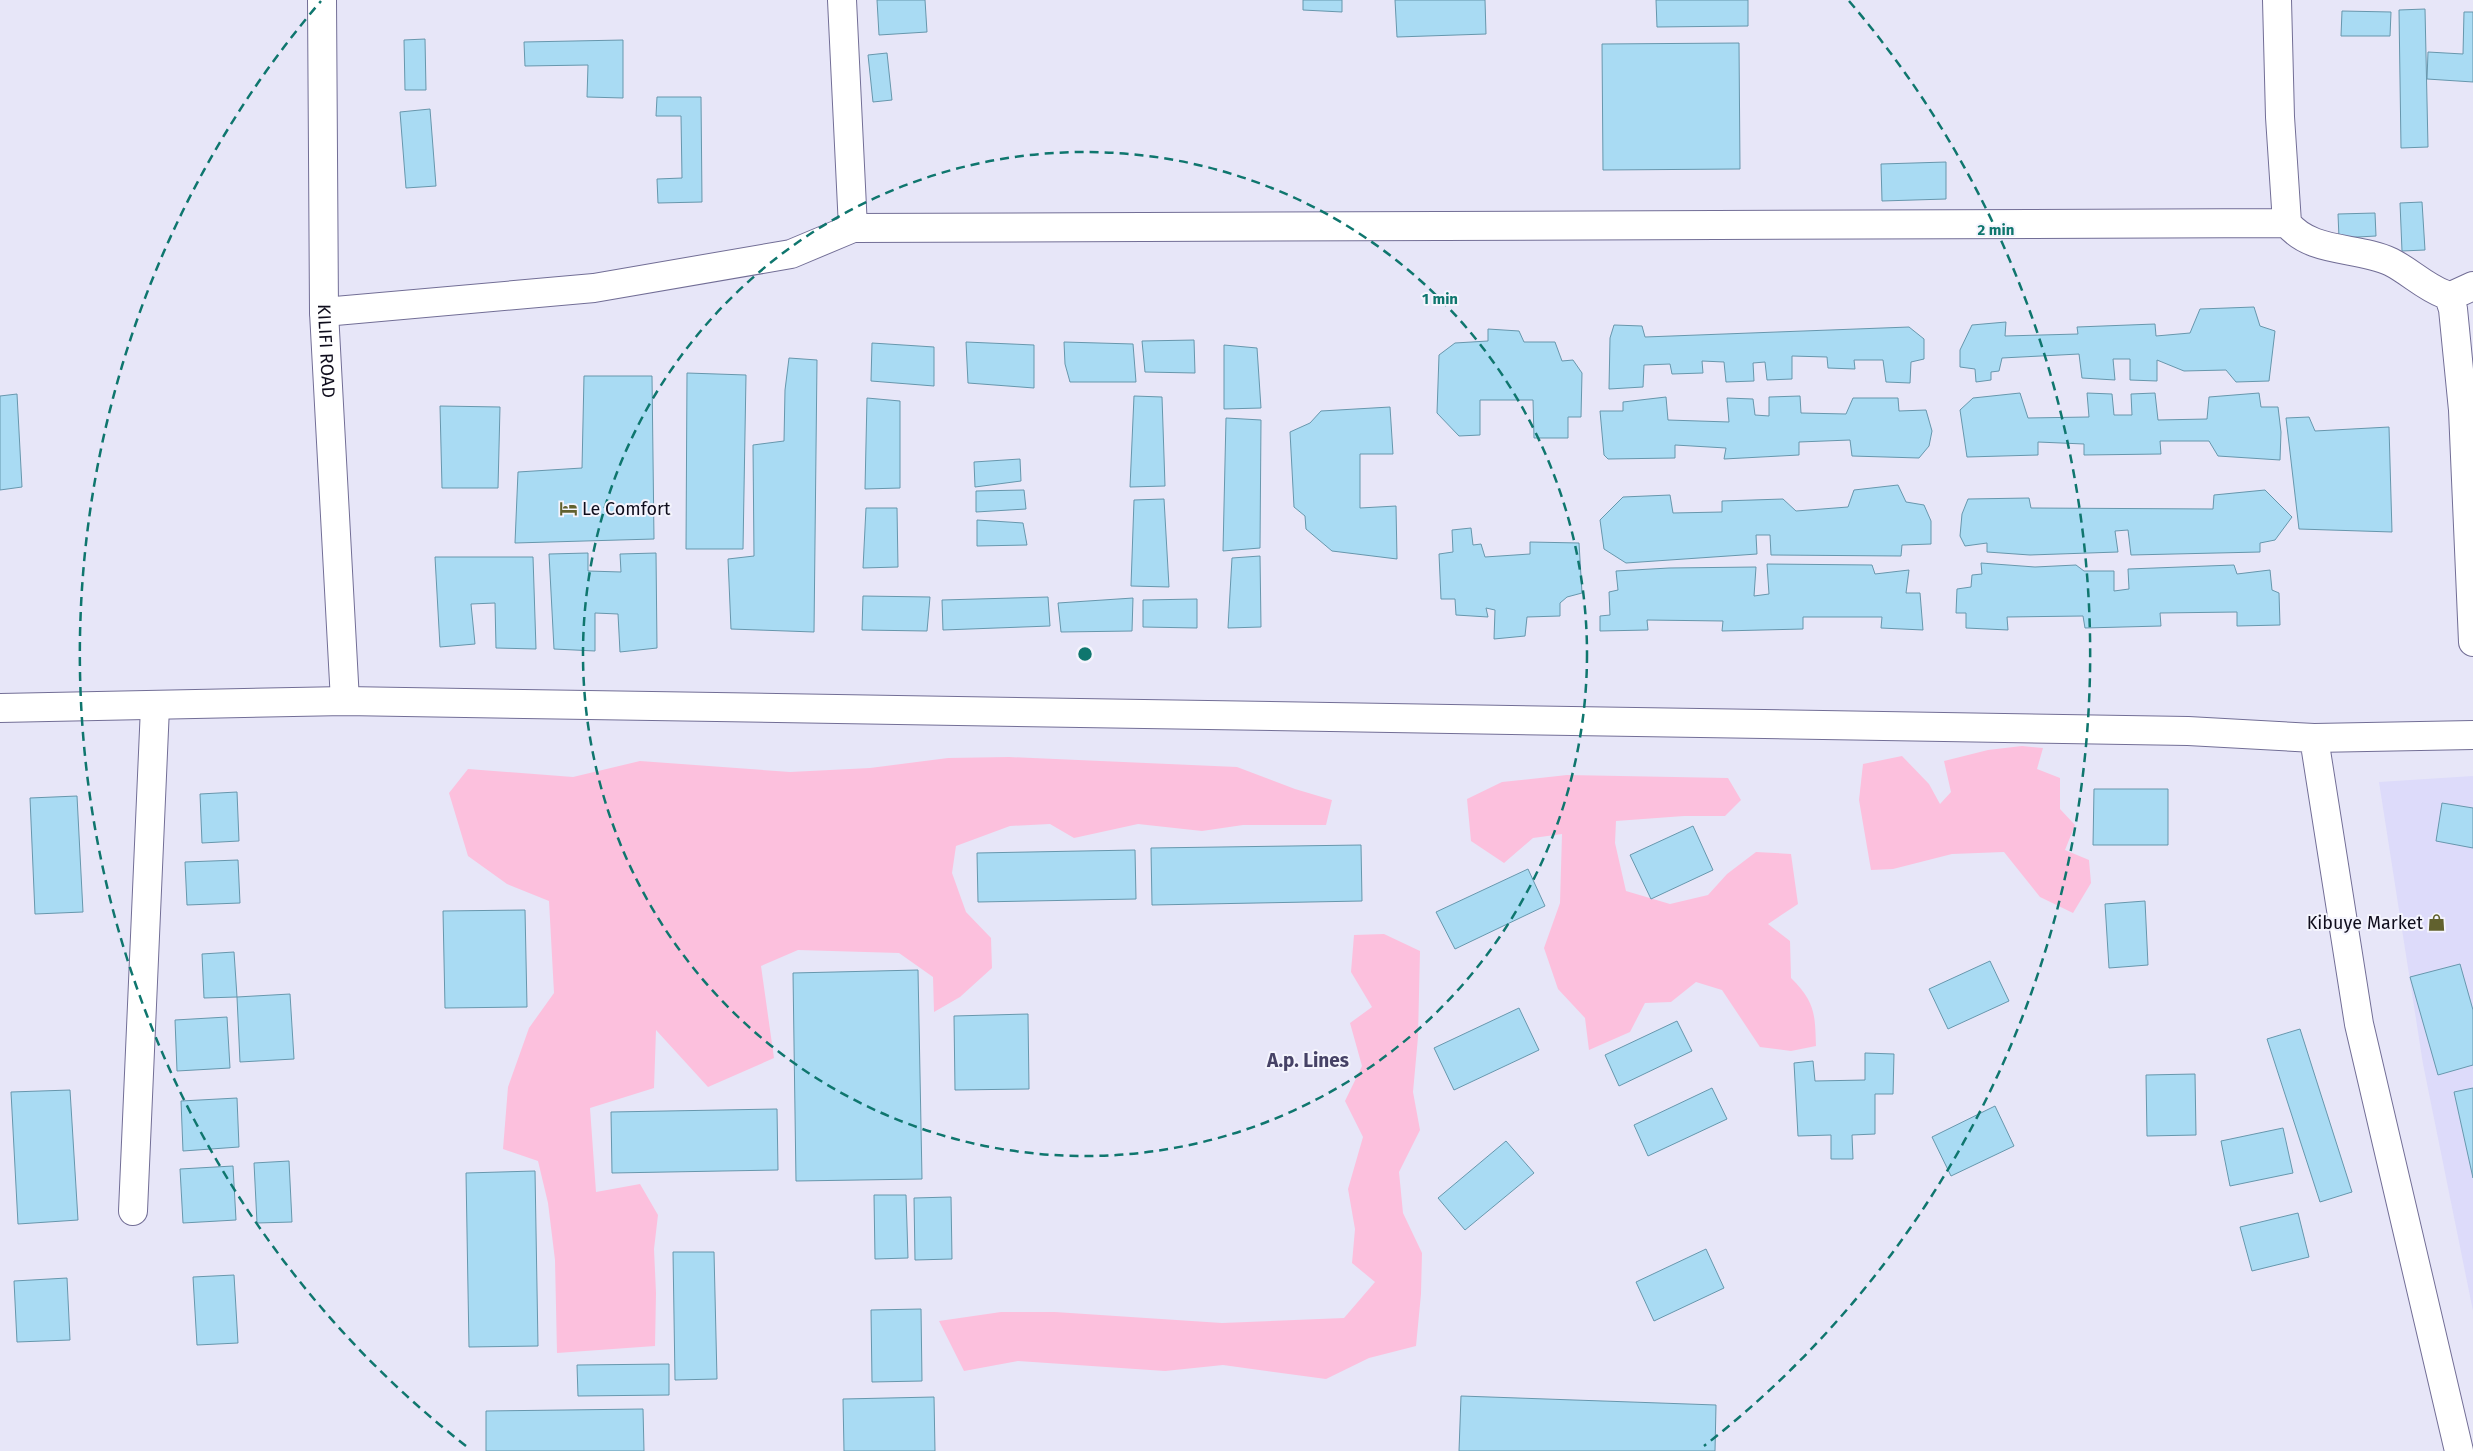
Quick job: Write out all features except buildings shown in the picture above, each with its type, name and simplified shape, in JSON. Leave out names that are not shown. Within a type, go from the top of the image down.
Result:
[{"type":"street","name":"KILIFI ROAD","points":[[322,0],[324,312],[345,701]]},
{"type":"street","points":[[842,0],[853,228]]},
{"type":"street","points":[[2277,0],[2280,116],[2287,223],[2296,233],[2316,242],[2389,261],[2461,292],[2453,309],[2463,410],[2473,642]]},
{"type":"street","points":[[324,312],[594,288],[791,254],[853,228],[2287,223]]},
{"type":"street","points":[[0,708],[345,701],[2188,731],[2314,738],[2473,735]]},
{"type":"street","points":[[133,1211],[155,706]]},
{"type":"street","points":[[2314,738],[2359,1024],[2459,1451]]},
{"type":"shaded area","points":[[2022,746],[2043,748],[2037,769],[2060,778],[2060,809],[2075,825],[2065,850],[2089,860],[2091,883],[2073,913],[2040,897],[2004,852],[1952,854],[1893,869],[1871,870],[1859,800],[1863,764],[1902,756],[1929,784],[1940,804],[1951,792],[1944,761],[1988,750]]},
{"type":"shaded area","points":[[1009,757],[1237,767],[1295,789],[1332,800],[1326,825],[1243,825],[1202,831],[1138,824],[1074,838],[1050,824],[1010,826],[956,846],[952,873],[966,912],[991,938],[992,968],[960,997],[934,1012],[933,977],[899,953],[798,950],[761,966],[774,1058],[708,1087],[656,1030],[654,1088],[590,1108],[596,1192],[640,1184],[658,1215],[654,1249],[656,1293],[655,1346],[557,1353],[555,1260],[548,1203],[538,1161],[503,1149],[508,1087],[529,1028],[554,993],[549,901],[507,884],[468,856],[449,793],[468,769],[573,777],[640,761],[790,772],[870,768],[948,758]]},
{"type":"shaded area","points":[[1567,775],[1728,778],[1741,800],[1725,816],[1684,816],[1616,821],[1615,843],[1626,891],[1670,904],[1708,895],[1727,874],[1756,852],[1791,854],[1798,904],[1768,924],[1790,941],[1791,978],[1805,994],[1812,1009],[1816,1046],[1791,1051],[1760,1047],[1722,990],[1696,982],[1671,1002],[1645,1003],[1630,1032],[1589,1050],[1585,1018],[1558,989],[1544,948],[1560,903],[1562,834],[1533,838],[1504,863],[1471,841],[1467,799],[1502,782]]},
{"type":"shaded area","name":"Kibuye Market","points":[[2473,776],[2473,1311],[2423,1064],[2379,782]]},
{"type":"shaded area","points":[[1384,934],[1420,951],[1418,1037],[1413,1092],[1420,1130],[1399,1172],[1403,1213],[1422,1253],[1421,1294],[1416,1346],[1369,1358],[1326,1379],[1223,1365],[1165,1371],[1018,1361],[964,1371],[939,1321],[1001,1312],[1055,1312],[1222,1323],[1344,1318],[1375,1282],[1352,1263],[1355,1229],[1348,1189],[1363,1137],[1345,1101],[1362,1066],[1350,1023],[1372,1007],[1351,972],[1354,935]]},
{"type":"place","name":"Le Comfort","points":[[568,509]]},
{"type":"place","name":"Kibuye Market","points":[[2437,923]]},
{"type":"district","name":"A.p. Lines","points":[[1308,1060]]}]
